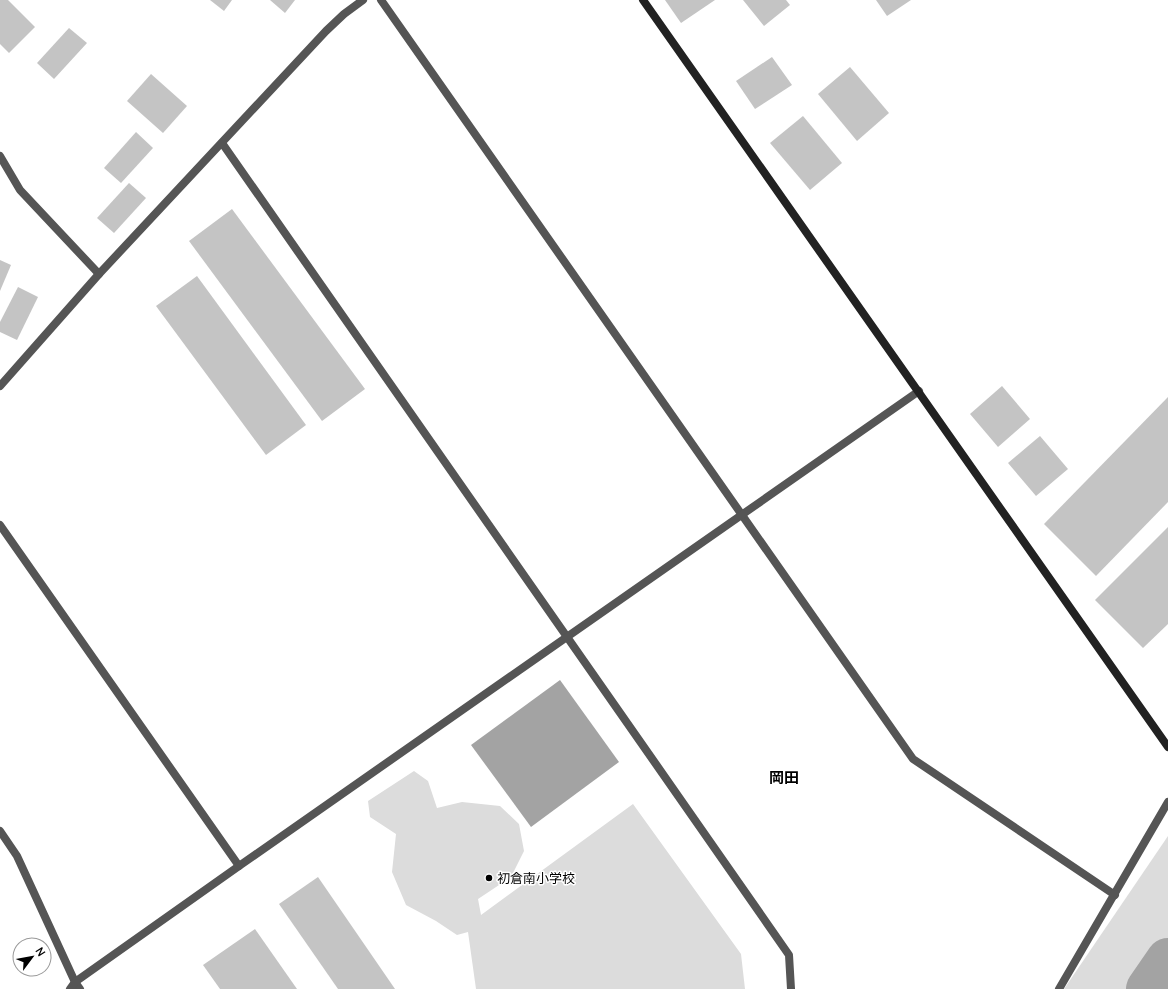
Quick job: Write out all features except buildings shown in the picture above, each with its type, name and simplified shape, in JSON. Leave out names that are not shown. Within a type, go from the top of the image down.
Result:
[{"type":"street","points":[[0,386],[99,274],[326,31],[344,14],[363,0]]},
{"type":"street","points":[[381,0],[912,759],[1115,895]]},
{"type":"street","points":[[644,0],[1168,747]]},
{"type":"street","points":[[222,143],[789,955],[791,989]]},
{"type":"street","points":[[0,156],[20,190],[99,274]]},
{"type":"street","points":[[70,989],[78,986],[239,866],[919,391]]},
{"type":"street","points":[[0,525],[239,866]]},
{"type":"street","points":[[1059,989],[1168,802]]},
{"type":"street","points":[[0,831],[17,856],[78,986]]},
{"type":"shaded area","points":[[560,680],[619,762],[531,827],[471,745]]},
{"type":"shaded area","points":[[414,771],[428,781],[437,808],[462,802],[500,806],[519,824],[524,851],[511,877],[478,899],[481,915],[633,804],[741,954],[745,989],[476,989],[468,932],[457,935],[436,921],[406,905],[392,872],[396,834],[370,817],[368,801]]},
{"type":"shaded area","points":[[1168,836],[1168,989],[1064,989]]},
{"type":"waterway","points":[[1148,989],[1168,960]]},
{"type":"place","name":"初倉南小学校","points":[[489,878]]},
{"type":"district","name":"岡田","points":[[784,778]]}]
